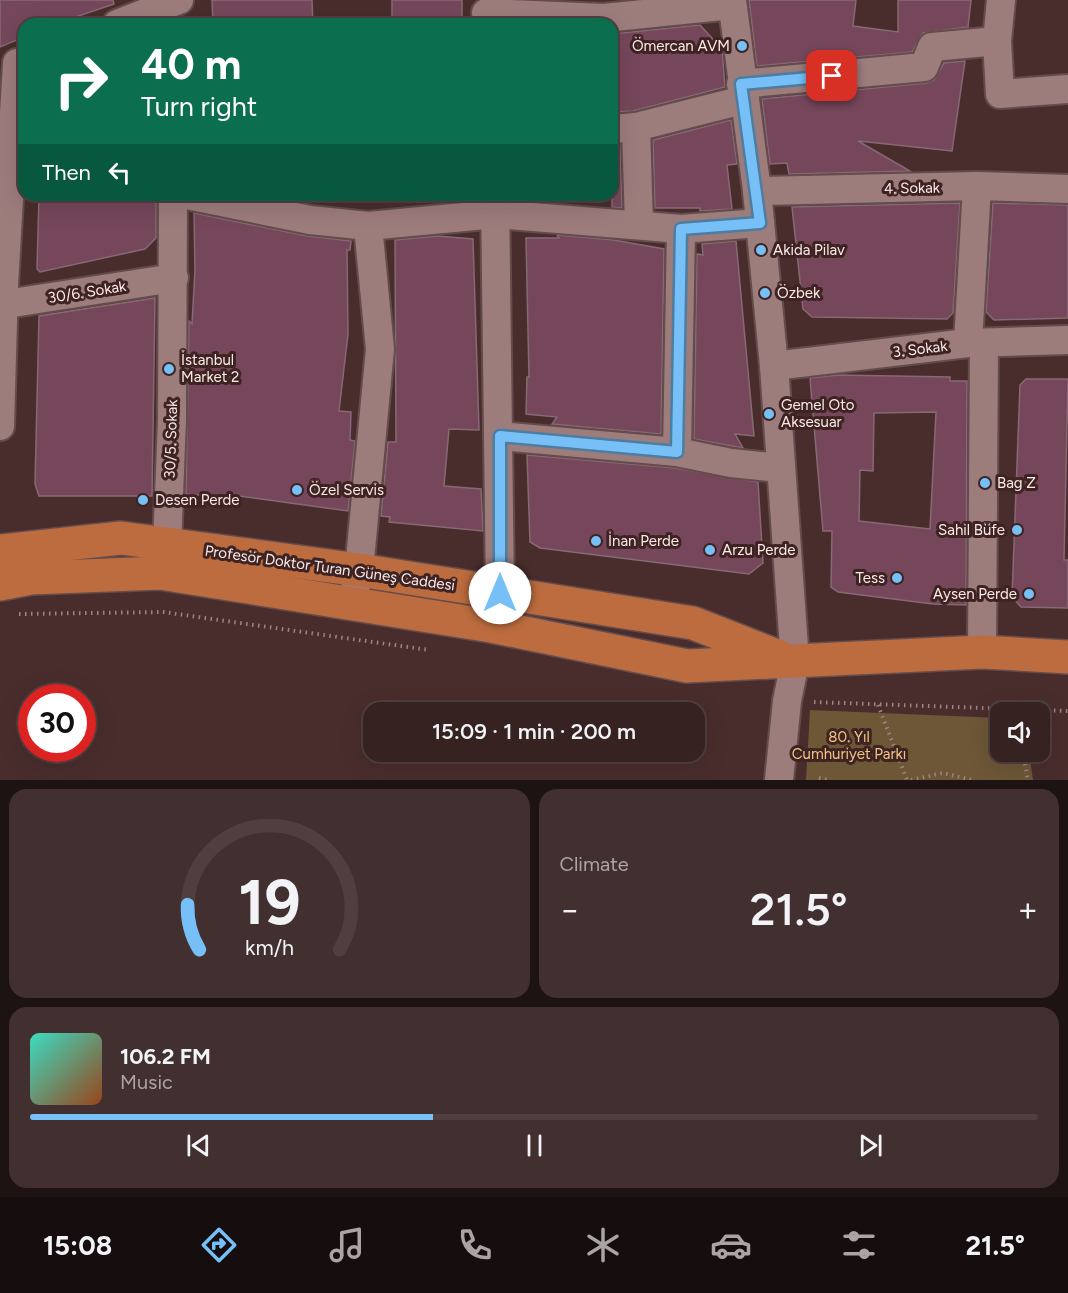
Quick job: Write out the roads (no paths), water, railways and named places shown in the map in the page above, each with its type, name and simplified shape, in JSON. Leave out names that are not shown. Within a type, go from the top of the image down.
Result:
[{"type":"main road","name":"Profesör Doktor Turan Güneş Caddesi","points":[[0,551],[121,538],[163,560],[352,604],[492,626],[687,666],[795,663],[982,652],[1068,657]]},
{"type":"main road","name":"Profesör Doktor Turan Güneş Caddesi","points":[[0,584],[163,560],[359,570],[693,623],[795,663]]},
{"type":"street","points":[[133,18],[181,0],[182,18]]},
{"type":"street","points":[[1001,0],[997,41],[1000,94],[1068,89]]},
{"type":"street","points":[[484,12],[604,18],[732,3],[742,92],[757,191],[774,366],[795,663],[787,701],[779,780]]},
{"type":"street","points":[[639,225],[624,128],[742,92],[924,67],[932,47],[997,41]]},
{"type":"street","points":[[0,426],[2,305],[14,64]]},
{"type":"street","points":[[977,186],[976,343],[982,652]]},
{"type":"street","name":"4. Sokak","points":[[757,191],[977,186],[1068,189]]},
{"type":"street","name":"30/5. Sokak","points":[[163,560],[174,278],[173,201]]},
{"type":"street","points":[[217,201],[310,220],[368,226],[495,204],[681,229],[760,223]]},
{"type":"street","points":[[495,204],[500,436],[500,593]]},
{"type":"street","points":[[352,604],[359,570],[380,349],[368,226]]},
{"type":"street","points":[[677,452],[681,229]]},
{"type":"street","name":"30/6. Sokak","points":[[2,305],[174,278]]},
{"type":"street","name":"3. Sokak","points":[[774,366],[976,343],[1068,340]]},
{"type":"street","points":[[500,436],[677,452],[731,463],[780,468]]},
{"type":"place","name":"Ömercan AVM","points":[[742,46]]},
{"type":"place","name":"Akida Pilav","points":[[761,250]]},
{"type":"place","name":"Özbek","points":[[765,293]]},
{"type":"place","name":"İstanbul Market 2","points":[[169,369]]},
{"type":"place","name":"Gemel Oto Aksesuar","points":[[769,414]]},
{"type":"place","name":"Bag Z","points":[[985,483]]},
{"type":"place","name":"Özel Servis","points":[[297,490]]},
{"type":"place","name":"Desen Perde","points":[[143,500]]},
{"type":"place","name":"Sahil Büfe","points":[[1017,530]]},
{"type":"place","name":"İnan Perde","points":[[596,541]]},
{"type":"place","name":"Arzu Perde","points":[[710,550]]},
{"type":"place","name":"Tess","points":[[897,578]]},
{"type":"place","name":"Aysen Perde","points":[[1029,594]]},
{"type":"park label","name":"80. Yıl Cumhuriyet Parkı","points":[[849,746]]}]
